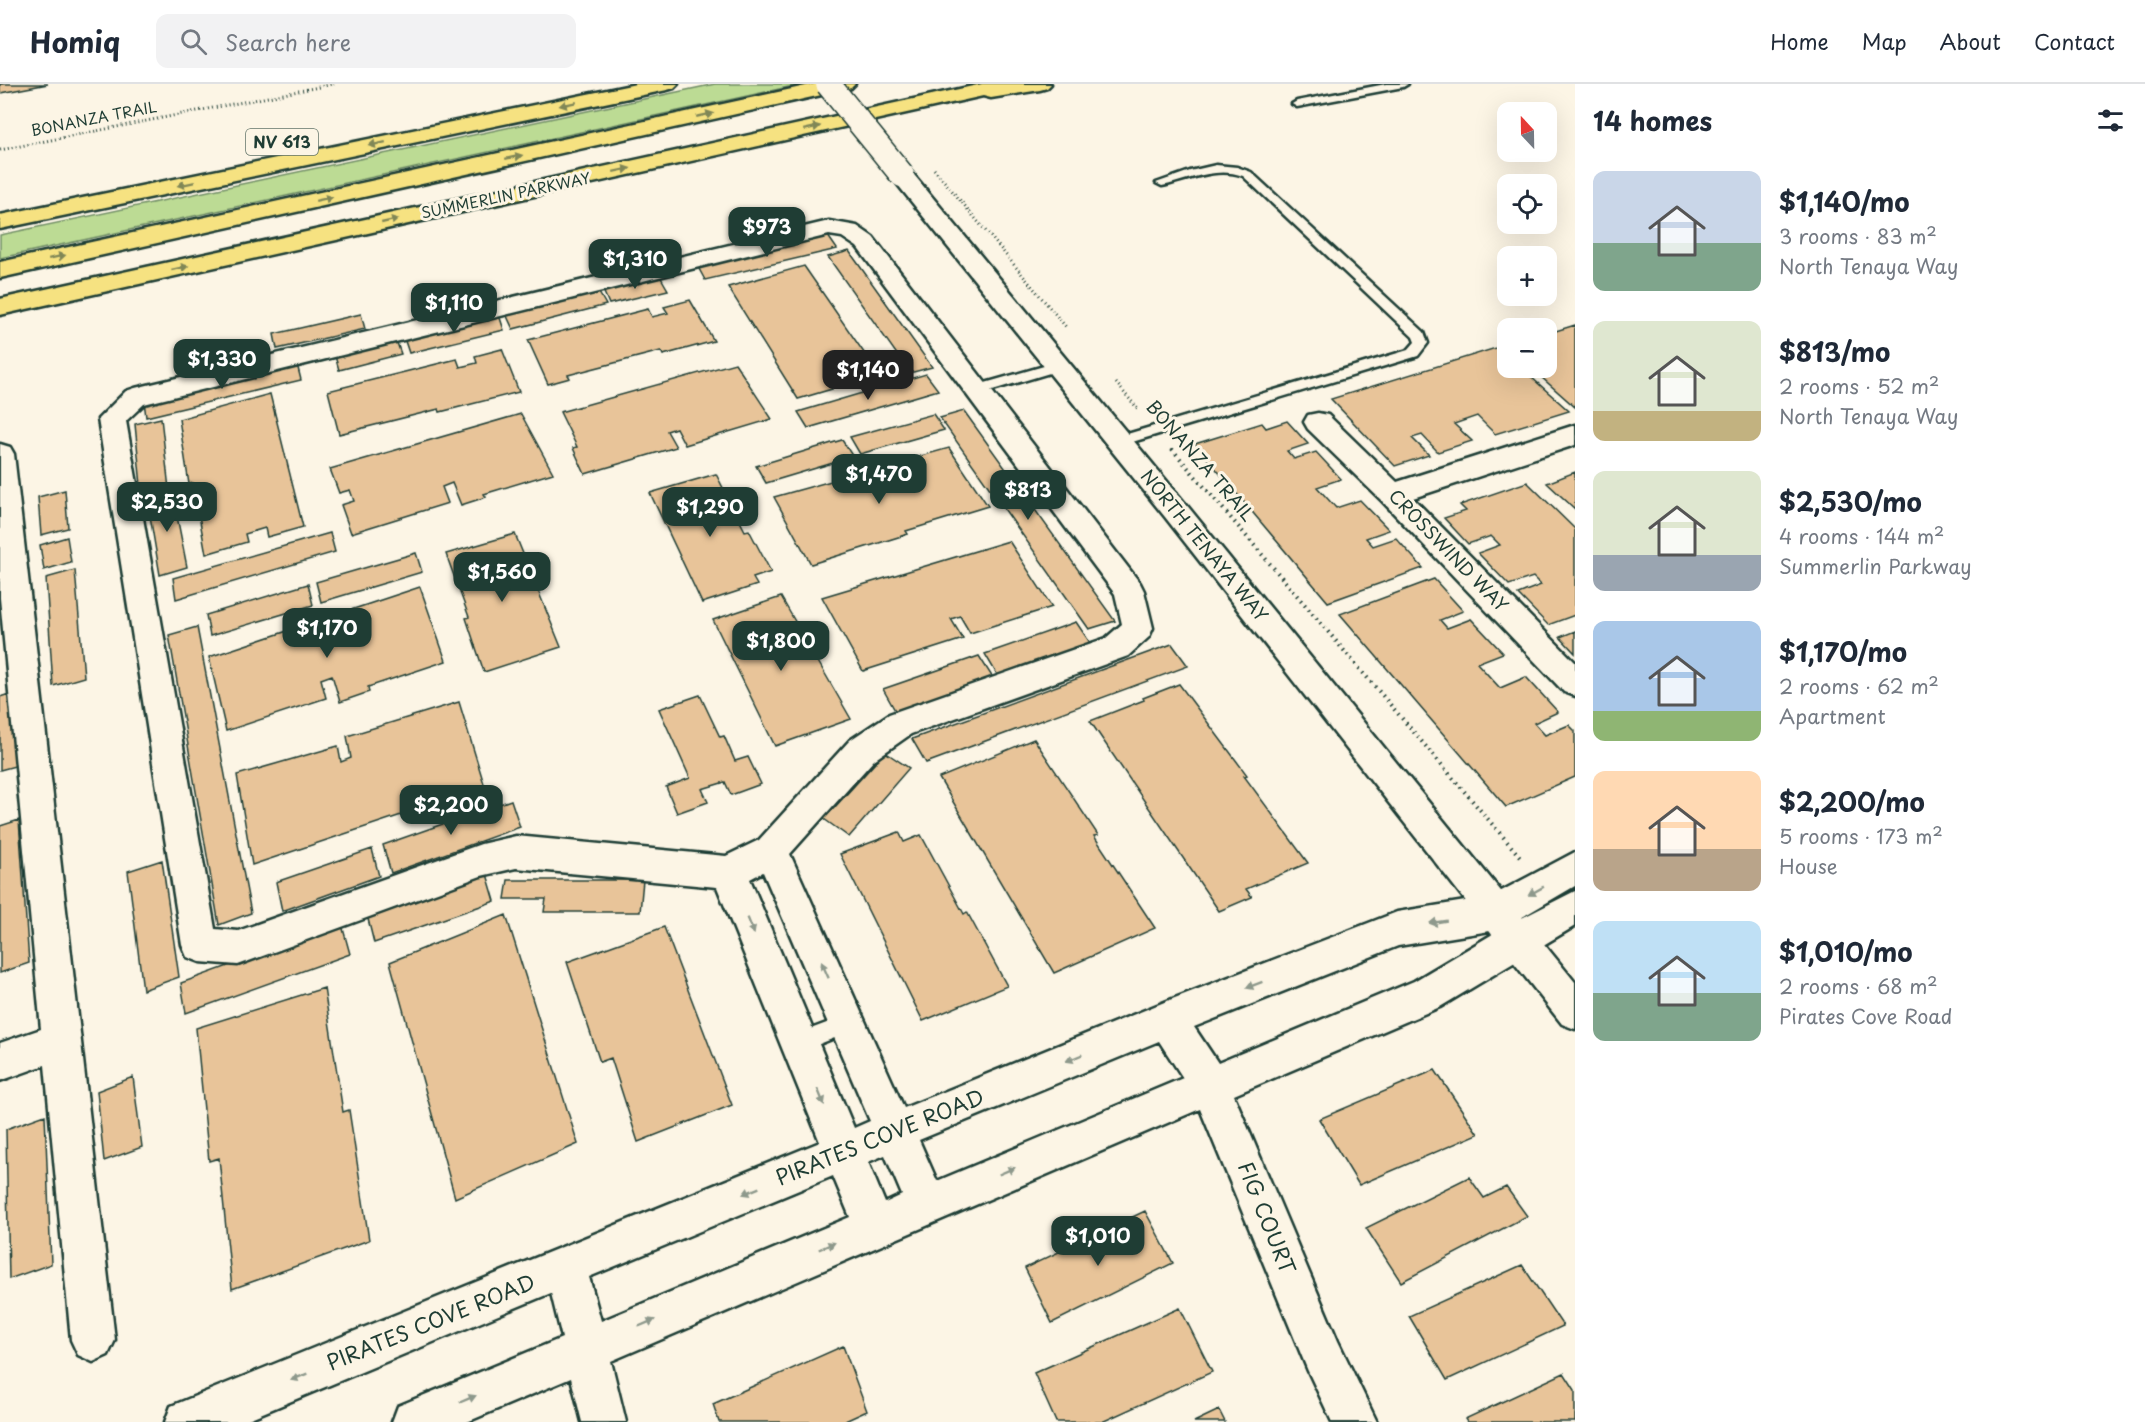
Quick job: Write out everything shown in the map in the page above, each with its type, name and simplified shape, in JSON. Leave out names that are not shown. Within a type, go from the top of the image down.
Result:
[{"type":"highway","points":[[529,91],[564,84]]},
{"type":"highway","points":[[0,222],[667,84]]},
{"type":"highway","points":[[0,270],[844,84]]},
{"type":"highway","name":"SUMMERLIN PARKWAY","points":[[0,308],[1011,84]]},
{"type":"highway","points":[[930,102],[1040,84]]},
{"type":"street","name":"NORTH TENAYA WAY","points":[[828,84],[916,169],[1058,366],[1575,1011]]},
{"type":"street","points":[[829,228],[849,231],[865,242],[976,390],[1129,591],[1138,628],[1117,647],[900,724],[862,750],[771,851],[729,872],[516,852],[481,860],[238,948],[200,945],[112,419],[135,397],[829,228]]},
{"type":"street","name":"CROSSWIND WAY","points":[[1318,422],[1392,494],[1575,683]]},
{"type":"street","points":[[1392,494],[1575,435]]},
{"type":"street","points":[[0,454],[93,1340]]},
{"type":"street","points":[[771,851],[927,1204]]},
{"type":"street","name":"PIRATES COVE ROAD","points":[[414,1422],[1427,994],[1575,868]]},
{"type":"street","points":[[729,872],[874,1226]]},
{"type":"street","name":"PIRATES COVE ROAD","points":[[188,1422],[1167,1019],[1397,928],[1507,926],[1575,907]]},
{"type":"street","name":"FIG COURT","points":[[1167,1019],[1210,1085],[1323,1356],[1355,1422]]},
{"type":"street","points":[[0,1062],[63,1040]]},
{"type":"street","points":[[566,1268],[604,1422]]},
{"type":"lane","points":[[1297,104],[1403,84]]},
{"type":"lane","points":[[1119,441],[1413,353],[1422,343],[1419,335],[1247,174],[1238,169],[1224,167],[1162,183]]},
{"type":"lane","points":[[976,390],[1058,366]]},
{"type":"lane","points":[[799,1043],[848,1024]]},
{"type":"path","name":"BONANZA TRAIL","points":[[0,150],[334,84]]},
{"type":"path","points":[[916,169],[1073,334]]},
{"type":"path","name":"BONANZA TRAIL","points":[[1115,382],[1518,854]]},
{"type":"green space","points":[[715,84],[802,84],[0,258],[0,235]]},
{"type":"building","points":[[0,84],[48,84],[0,93]]},
{"type":"building","points":[[828,236],[837,249],[705,280],[698,267]]},
{"type":"building","points":[[849,251],[932,367],[910,373],[828,257]]},
{"type":"building","points":[[804,266],[878,373],[830,386],[832,389],[798,399],[728,287]]},
{"type":"building","points":[[660,276],[668,290],[609,304],[603,290]]},
{"type":"building","points":[[598,291],[606,305],[513,329],[506,314]]},
{"type":"building","points":[[690,300],[714,341],[663,355],[661,351],[568,375],[570,378],[548,384],[528,340],[648,309],[652,317],[668,313],[664,307]]},
{"type":"building","points":[[361,314],[365,329],[277,349],[274,334]]},
{"type":"building","points":[[499,315],[504,330],[409,353],[404,338]]},
{"type":"building","points":[[1575,325],[1575,407],[1542,378],[1557,378],[1557,331]]},
{"type":"building","points":[[396,340],[401,354],[339,370],[335,356]]},
{"type":"building","points":[[1497,348],[1497,378],[1532,378],[1569,411],[1495,434],[1477,416],[1454,424],[1472,441],[1438,452],[1422,435],[1412,438],[1429,455],[1395,466],[1331,399]]},
{"type":"building","points":[[502,349],[519,392],[339,434],[328,391],[457,359],[460,367],[477,363],[475,356]]},
{"type":"building","points":[[735,363],[772,419],[685,445],[676,428],[667,431],[676,447],[585,474],[573,448],[577,447],[560,412]]},
{"type":"building","points":[[297,364],[301,380],[146,417],[144,401]]},
{"type":"building","points":[[926,374],[938,390],[808,428],[798,412]]},
{"type":"building","points":[[270,394],[303,527],[267,537],[265,528],[245,534],[247,542],[206,554],[193,483],[189,484],[179,419]]},
{"type":"building","points":[[964,411],[1115,621],[1089,629],[940,418]]},
{"type":"building","points":[[521,414],[553,473],[484,494],[486,497],[461,505],[452,483],[442,487],[448,503],[351,533],[341,505],[354,501],[350,490],[339,493],[330,469]]},
{"type":"building","points":[[933,414],[944,430],[860,454],[850,437]]},
{"type":"building","points":[[161,418],[169,489],[142,496],[135,424]]},
{"type":"building","points":[[1287,421],[1308,444],[1287,451],[1294,459],[1316,452],[1341,479],[1317,487],[1336,508],[1360,500],[1389,530],[1366,538],[1373,546],[1396,538],[1423,568],[1328,602],[1195,444],[1262,423],[1266,428]]},
{"type":"building","points":[[842,440],[853,457],[766,483],[756,466]]},
{"type":"building","points":[[949,448],[988,506],[811,564],[774,497]]},
{"type":"building","points":[[1575,472],[1575,509],[1547,483]]},
{"type":"building","points":[[716,474],[745,531],[749,530],[771,572],[753,578],[757,585],[702,603],[650,493]]},
{"type":"building","points":[[1527,482],[1575,529],[1575,615],[1548,625],[1518,594],[1541,585],[1533,577],[1509,585],[1478,553],[1500,545],[1491,536],[1468,544],[1444,518],[1466,511],[1460,505]]},
{"type":"building","points":[[65,490],[68,528],[41,535],[38,497]]},
{"type":"building","points":[[172,491],[187,567],[160,575],[147,498]]},
{"type":"building","points":[[330,533],[335,552],[176,599],[173,578]]},
{"type":"building","points":[[515,534],[561,647],[484,672],[466,618],[469,617],[446,554]]},
{"type":"building","points":[[67,537],[71,562],[44,570],[40,545]]},
{"type":"building","points":[[1009,541],[1052,607],[970,633],[960,616],[951,619],[963,639],[863,671],[822,597]]},
{"type":"building","points":[[416,553],[422,572],[321,602],[316,582]]},
{"type":"building","points":[[75,570],[84,677],[53,686],[46,578]]},
{"type":"building","points":[[1434,579],[1463,611],[1440,620],[1447,628],[1471,619],[1503,653],[1477,663],[1500,688],[1526,677],[1558,712],[1534,723],[1545,735],[1569,725],[1575,731],[1575,777],[1506,807],[1340,614]]},
{"type":"building","points":[[308,584],[313,605],[210,636],[206,615]]},
{"type":"building","points":[[420,587],[446,661],[368,687],[369,692],[340,702],[332,675],[321,679],[326,698],[226,731],[209,657]]},
{"type":"building","points":[[781,597],[851,719],[775,746],[713,620]]},
{"type":"building","points":[[1076,622],[1091,644],[998,676],[985,654]]},
{"type":"building","points":[[197,627],[251,913],[219,925],[169,635]]},
{"type":"building","points":[[1575,631],[1575,653],[1560,637]]},
{"type":"building","points":[[1172,644],[1188,666],[926,763],[912,739]]},
{"type":"building","points":[[979,656],[993,678],[896,712],[883,689]]},
{"type":"building","points":[[1179,684],[1247,775],[1244,776],[1308,863],[1246,889],[1252,897],[1219,911],[1090,721]]},
{"type":"building","points":[[9,694],[15,766],[0,770],[0,697]]},
{"type":"building","points":[[700,695],[720,737],[724,736],[735,761],[748,757],[761,784],[731,795],[725,782],[702,789],[708,802],[677,813],[666,787],[690,778],[659,709]]},
{"type":"building","points":[[459,702],[485,787],[252,865],[237,775],[338,746],[341,762],[351,758],[347,736]]},
{"type":"building","points":[[1034,739],[1098,835],[1094,836],[1155,928],[1054,973],[939,778]]},
{"type":"building","points":[[885,752],[909,768],[849,837],[824,819]]},
{"type":"building","points":[[511,800],[520,827],[391,873],[383,845]]},
{"type":"building","points":[[19,820],[29,963],[0,973],[0,826]]},
{"type":"building","points":[[899,832],[904,842],[921,835],[964,914],[967,912],[1007,986],[923,1021],[840,854]]},
{"type":"building","points":[[372,849],[379,876],[282,911],[276,882]]},
{"type":"building","points":[[162,860],[179,977],[143,990],[128,871]]},
{"type":"building","points":[[487,874],[495,901],[374,943],[367,915]]},
{"type":"building","points":[[508,880],[643,880],[640,912],[544,912],[546,899],[505,899]]},
{"type":"building","points":[[506,915],[578,1144],[455,1198],[390,962]]},
{"type":"building","points":[[342,925],[350,954],[186,1013],[181,983]]},
{"type":"building","points":[[664,927],[732,1105],[638,1142],[611,1058],[600,1062],[567,962]]},
{"type":"building","points":[[324,988],[343,1112],[349,1110],[369,1240],[232,1289],[219,1158],[209,1161],[196,1028]]},
{"type":"building","points":[[1435,1070],[1478,1134],[1359,1185],[1319,1119]]},
{"type":"building","points":[[133,1077],[142,1147],[104,1161],[97,1091]]},
{"type":"building","points":[[45,1115],[51,1264],[9,1279],[6,1129]]},
{"type":"building","points":[[1469,1177],[1484,1198],[1506,1187],[1527,1216],[1401,1282],[1366,1228]]},
{"type":"building","points":[[1145,1211],[1173,1263],[1052,1323],[1025,1268]]},
{"type":"building","points":[[1522,1265],[1563,1326],[1447,1380],[1409,1316]]},
{"type":"building","points":[[1180,1308],[1212,1372],[1102,1422],[1056,1422],[1034,1373]]},
{"type":"building","points":[[843,1346],[867,1411],[843,1422],[719,1422],[713,1404]]},
{"type":"building","points":[[1564,1373],[1575,1390],[1575,1422],[1467,1422],[1465,1419]]},
{"type":"building","points":[[1219,1410],[1225,1422],[1194,1422]]}]
